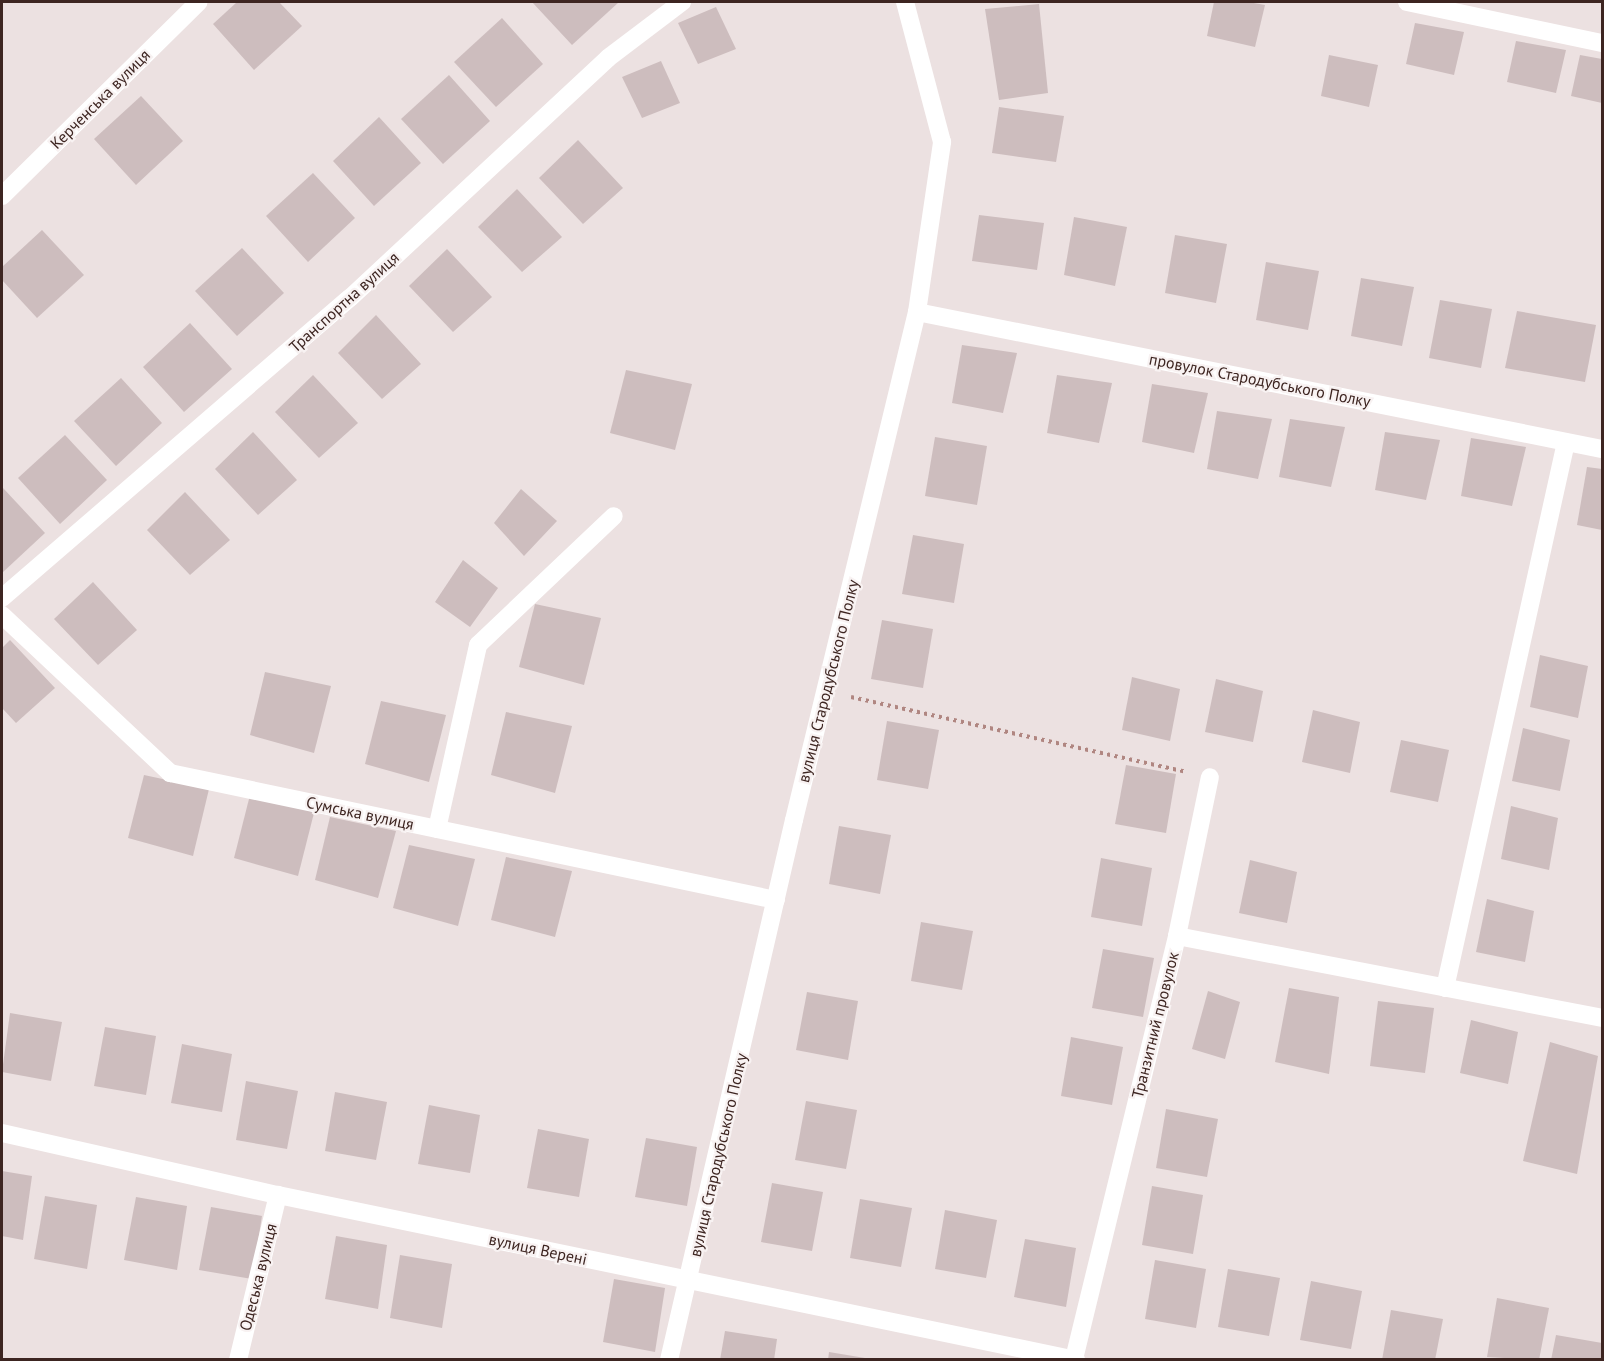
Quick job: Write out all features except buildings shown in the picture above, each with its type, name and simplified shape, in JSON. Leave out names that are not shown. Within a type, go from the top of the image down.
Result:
[{"type":"street","name":"Керченська вулиця","points":[[2,196],[199,2]]},
{"type":"street","name":"Транспортна вулиця","points":[[2,597],[350,298],[608,58],[682,2]]},
{"type":"street","name":"вулиця Стародубського Полку","points":[[669,1359],[825,691],[918,312],[942,142],[905,2]]},
{"type":"street","points":[[1407,2],[1602,43]]},
{"type":"street","name":"провулок Стародубського Полку","points":[[918,312],[1602,449]]},
{"type":"street","points":[[1445,988],[1566,442]]},
{"type":"street","points":[[436,829],[478,645],[614,516]]},
{"type":"street","name":"Сумська вулиця","points":[[2,615],[170,773],[776,900]]},
{"type":"street","points":[[1177,936],[1210,777]]},
{"type":"street","name":"Транзитний провулок","points":[[1075,1359],[1177,936],[1602,1018]]},
{"type":"street","name":"вулиця Верені","points":[[2,1132],[278,1195],[1075,1359]]},
{"type":"street","name":"Одеська вулиця","points":[[238,1359],[278,1195]]},
{"type":"path","points":[[825,691],[1210,777]]}]
